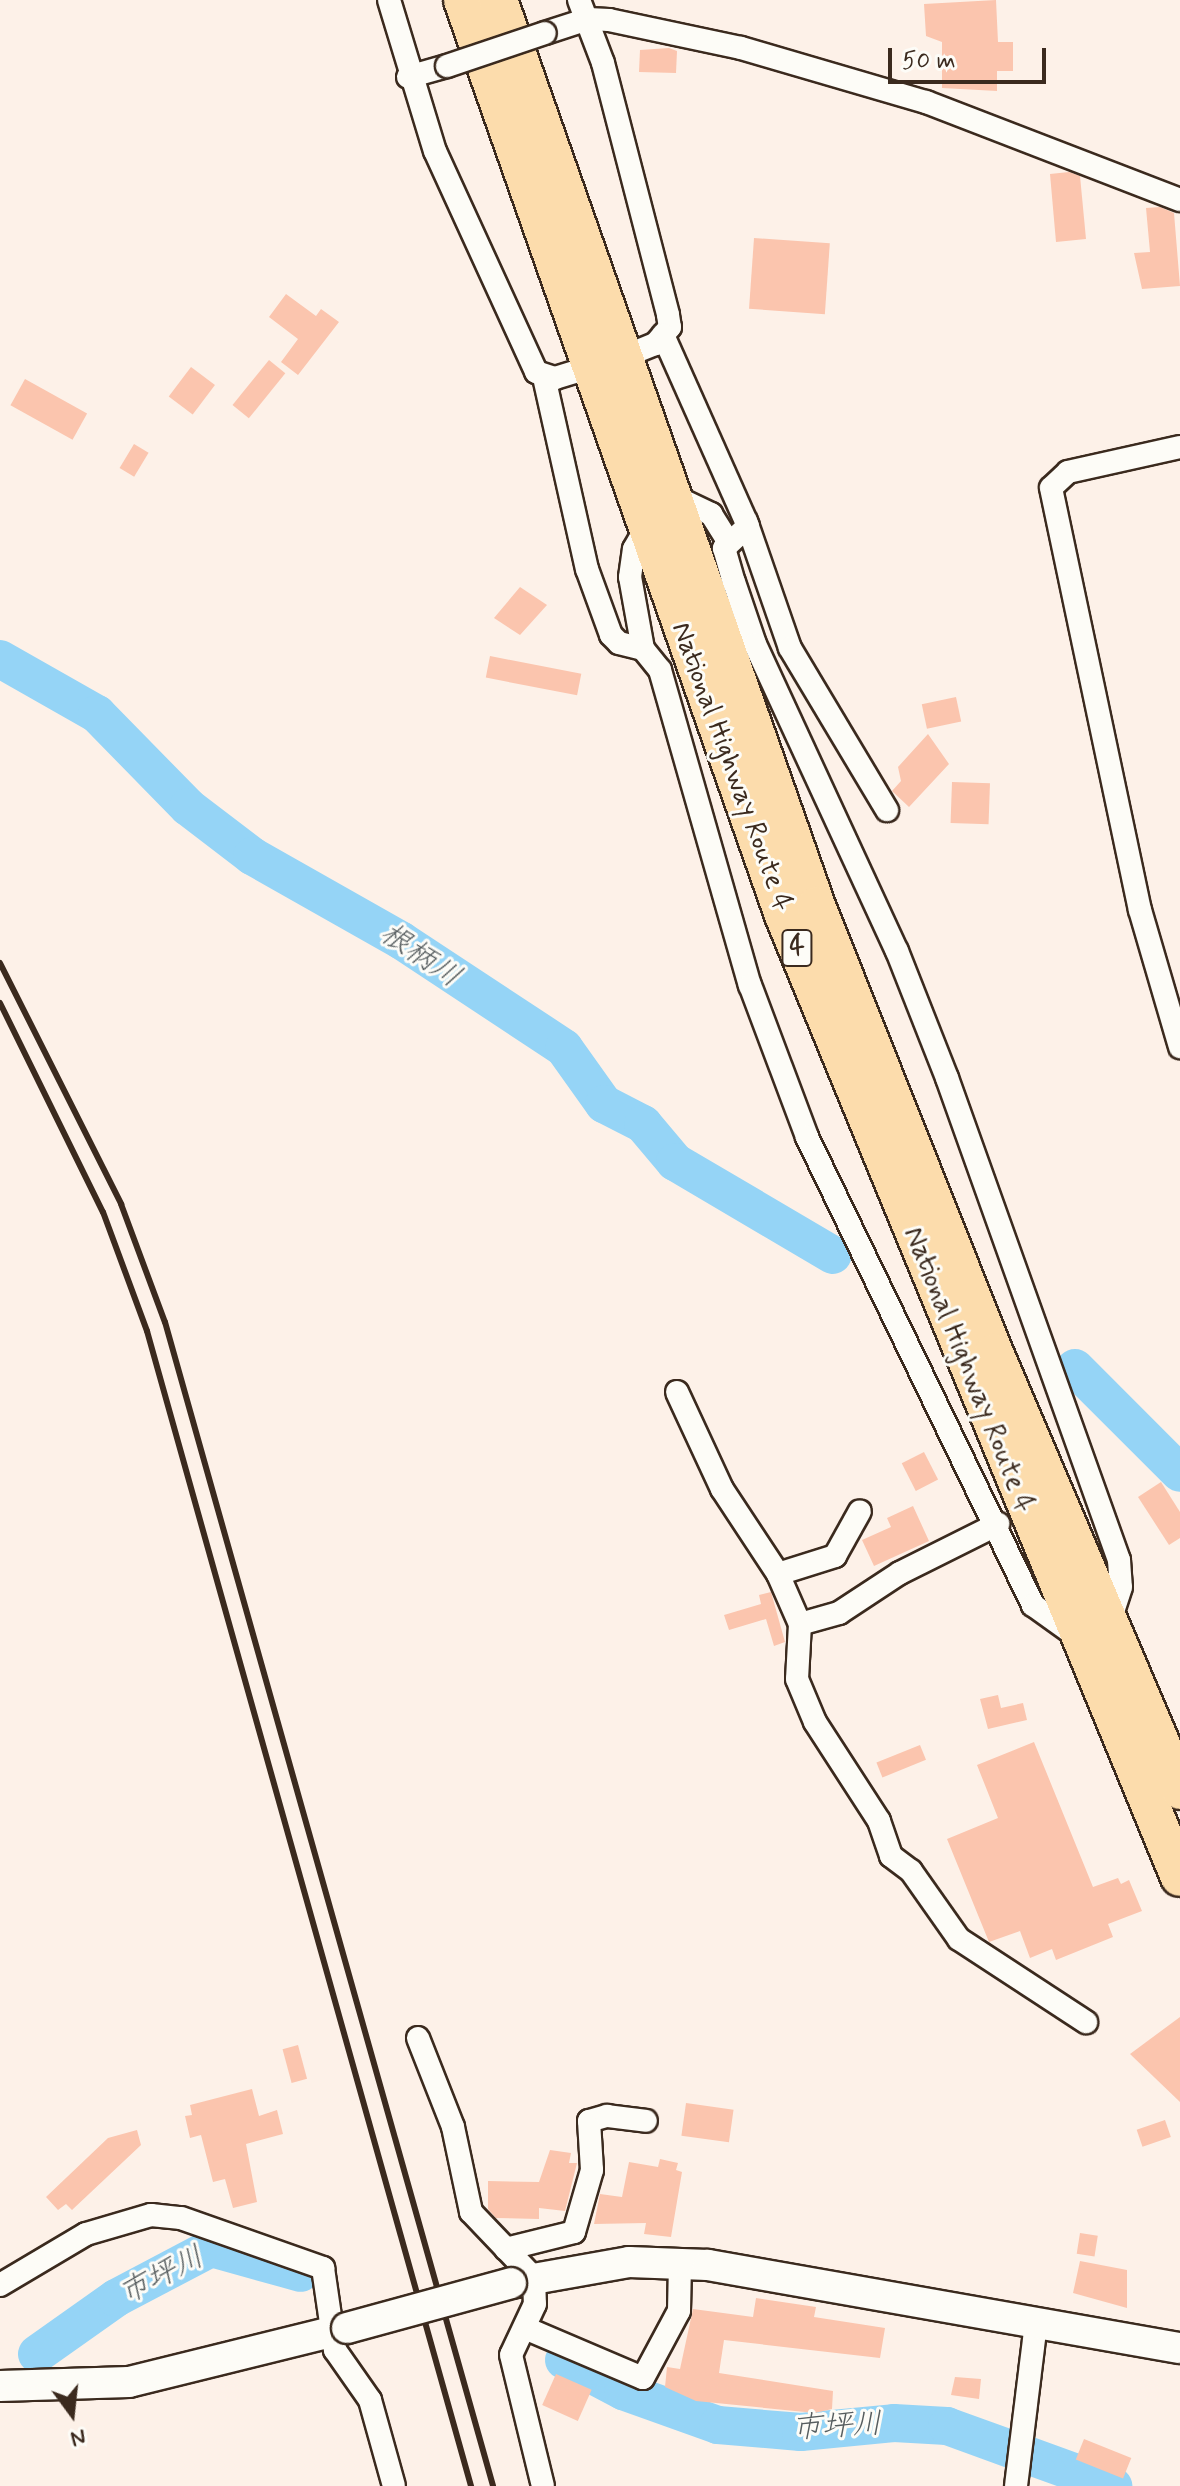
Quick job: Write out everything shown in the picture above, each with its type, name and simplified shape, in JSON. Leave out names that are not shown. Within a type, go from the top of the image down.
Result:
[{"type":"highway","name":"National Highway Route 4","points":[[463,0],[606,362],[668,494],[872,1050],[1095,1631],[1180,1877]]},
{"type":"highway","name":"National Highway Route 4","points":[[498,0],[606,362],[646,528],[839,1058],[1095,1631],[1180,1790]]},
{"type":"street","points":[[389,0],[408,77],[435,151],[530,361],[544,377],[587,569],[611,635],[619,643],[643,649]]},
{"type":"street","points":[[408,77],[545,33],[583,10],[741,48],[926,102],[1180,200]]},
{"type":"street","points":[[583,10],[668,315],[663,335],[748,526],[790,648],[887,810]]},
{"type":"street","points":[[544,377],[606,362],[663,335]]},
{"type":"street","points":[[1180,447],[1068,472],[1051,488],[1140,910],[1180,1047]]},
{"type":"street","points":[[668,494],[711,514],[727,540]]},
{"type":"street","points":[[646,528],[634,549],[630,577],[643,649],[660,670],[750,985],[807,1137],[998,1524],[1033,1605],[1095,1631],[1121,1587],[1119,1560],[918,1004],[755,644],[724,548],[727,540],[748,526]]},
{"type":"street","points":[[677,1392],[722,1489],[778,1574],[800,1624],[797,1679],[815,1722],[879,1821],[891,1856],[911,1871],[959,1939],[1086,2022]]},
{"type":"street","points":[[778,1574],[835,1556],[860,1511]]},
{"type":"street","points":[[800,1624],[839,1613],[900,1573],[998,1524]]},
{"type":"street","points":[[418,2038],[453,2127],[471,2212],[506,2249],[535,2304],[511,2355],[543,2486]]},
{"type":"street","points":[[506,2249],[574,2232],[592,2170],[589,2121],[607,2116],[646,2121]]},
{"type":"street","points":[[0,2285],[86,2234],[151,2215],[181,2218],[323,2268],[340,2330],[343,2368],[370,2400],[394,2486]]},
{"type":"street","points":[[0,2386],[129,2382],[340,2330],[523,2280],[629,2262],[680,2264],[1180,2348]]},
{"type":"street","points":[[525,2328],[643,2378],[679,2311],[680,2264]]},
{"type":"street","points":[[1018,2484],[1036,2322]]},
{"type":"building","points":[[996,0],[998,42],[1013,42],[1013,71],[997,71],[997,91],[942,88],[942,42],[926,36],[924,4]]},
{"type":"building","points":[[669,48],[677,51],[676,73],[639,72],[640,50]]},
{"type":"building","points":[[1069,172],[1080,176],[1086,239],[1056,242],[1050,174]]},
{"type":"building","points":[[1160,207],[1174,213],[1180,286],[1142,289],[1134,253],[1150,252],[1146,208]]},
{"type":"building","points":[[754,238],[830,243],[825,314],[749,309]]},
{"type":"building","points":[[286,294],[316,316],[321,309],[339,322],[298,375],[281,362],[298,339],[269,317]]},
{"type":"building","points":[[269,360],[285,373],[249,418],[232,405]]},
{"type":"building","points":[[191,367],[215,385],[193,415],[169,397]]},
{"type":"building","points":[[25,379],[87,413],[73,440],[10,405]]},
{"type":"building","points":[[134,444],[149,453],[134,477],[120,468]]},
{"type":"building","points":[[520,587],[547,605],[520,635],[494,618]]},
{"type":"building","points":[[490,656],[581,674],[577,695],[486,678]]},
{"type":"building","points":[[956,697],[961,721],[927,729],[922,704]]},
{"type":"building","points":[[928,734],[949,764],[909,807],[892,791],[901,781],[898,767]]},
{"type":"building","points":[[952,782],[990,783],[989,824],[951,823]]},
{"type":"building","points":[[924,1452],[938,1480],[916,1491],[902,1463]]},
{"type":"building","points":[[1161,1482],[1180,1512],[1180,1538],[1169,1545],[1138,1497]]},
{"type":"building","points":[[913,1506],[929,1541],[874,1566],[862,1540],[891,1527],[887,1518]]},
{"type":"building","points":[[771,1592],[785,1642],[774,1646],[766,1619],[729,1630],[724,1615],[761,1604],[759,1595]]},
{"type":"building","points":[[998,1695],[1001,1708],[1023,1703],[1027,1720],[988,1729],[980,1699]]},
{"type":"building","points":[[1034,1742],[1093,1887],[1118,1878],[1121,1884],[1129,1880],[1142,1911],[1108,1924],[1113,1937],[1056,1960],[1052,1949],[1030,1958],[1020,1931],[989,1942],[947,1839],[998,1818],[977,1765]]},
{"type":"building","points":[[920,1745],[926,1760],[882,1777],[876,1763]]},
{"type":"building","points":[[1180,2017],[1180,2102],[1130,2054]]},
{"type":"building","points":[[298,2045],[307,2079],[292,2083],[283,2049]]},
{"type":"building","points":[[252,2089],[259,2116],[277,2110],[283,2134],[246,2144],[257,2202],[233,2208],[225,2179],[213,2182],[201,2135],[190,2138],[185,2116],[192,2115],[190,2105]]},
{"type":"building","points":[[686,2103],[734,2110],[729,2142],[681,2136]]},
{"type":"building","points":[[1165,2120],[1171,2137],[1142,2147],[1137,2130]]},
{"type":"building","points":[[137,2130],[141,2145],[72,2210],[66,2204],[58,2210],[46,2197],[108,2138]]},
{"type":"building","points":[[550,2150],[571,2153],[569,2163],[577,2163],[565,2211],[539,2208],[539,2219],[496,2218],[488,2209],[488,2181],[539,2182]]},
{"type":"building","points":[[660,2159],[678,2163],[676,2170],[682,2172],[671,2237],[644,2234],[646,2223],[594,2224],[600,2194],[622,2197],[629,2162],[658,2167]]},
{"type":"building","points":[[1080,2233],[1098,2236],[1094,2257],[1077,2254]]},
{"type":"building","points":[[1080,2261],[1127,2270],[1127,2308],[1073,2293]]},
{"type":"building","points":[[756,2298],[816,2307],[814,2317],[885,2328],[880,2358],[724,2340],[719,2373],[833,2391],[832,2409],[815,2413],[696,2401],[665,2387],[667,2367],[680,2369],[693,2309],[753,2317]]},
{"type":"building","points":[[556,2374],[592,2390],[578,2421],[542,2405]]},
{"type":"building","points":[[955,2377],[981,2379],[979,2399],[951,2395]]},
{"type":"building","points":[[1084,2439],[1131,2458],[1123,2479],[1076,2459]]},
{"type":"waterway","name":"根柄川","points":[[0,659],[97,714],[188,807],[252,856],[402,941],[564,1048],[604,1104],[643,1124],[675,1162],[833,1255]]},
{"type":"waterway","name":"根柄川","points":[[1075,1368],[1180,1473]]},
{"type":"waterway","name":"市坪川","points":[[37,2354],[116,2298],[211,2248],[301,2273]]},
{"type":"waterway","name":"市坪川","points":[[564,2360],[623,2391],[718,2425],[801,2432],[894,2423],[947,2426],[1113,2486]]},
{"type":"railway","points":[[0,963],[121,1204],[165,1322],[493,2486]]},
{"type":"railway","points":[[0,1003],[103,1212],[147,1331],[471,2486]]}]
